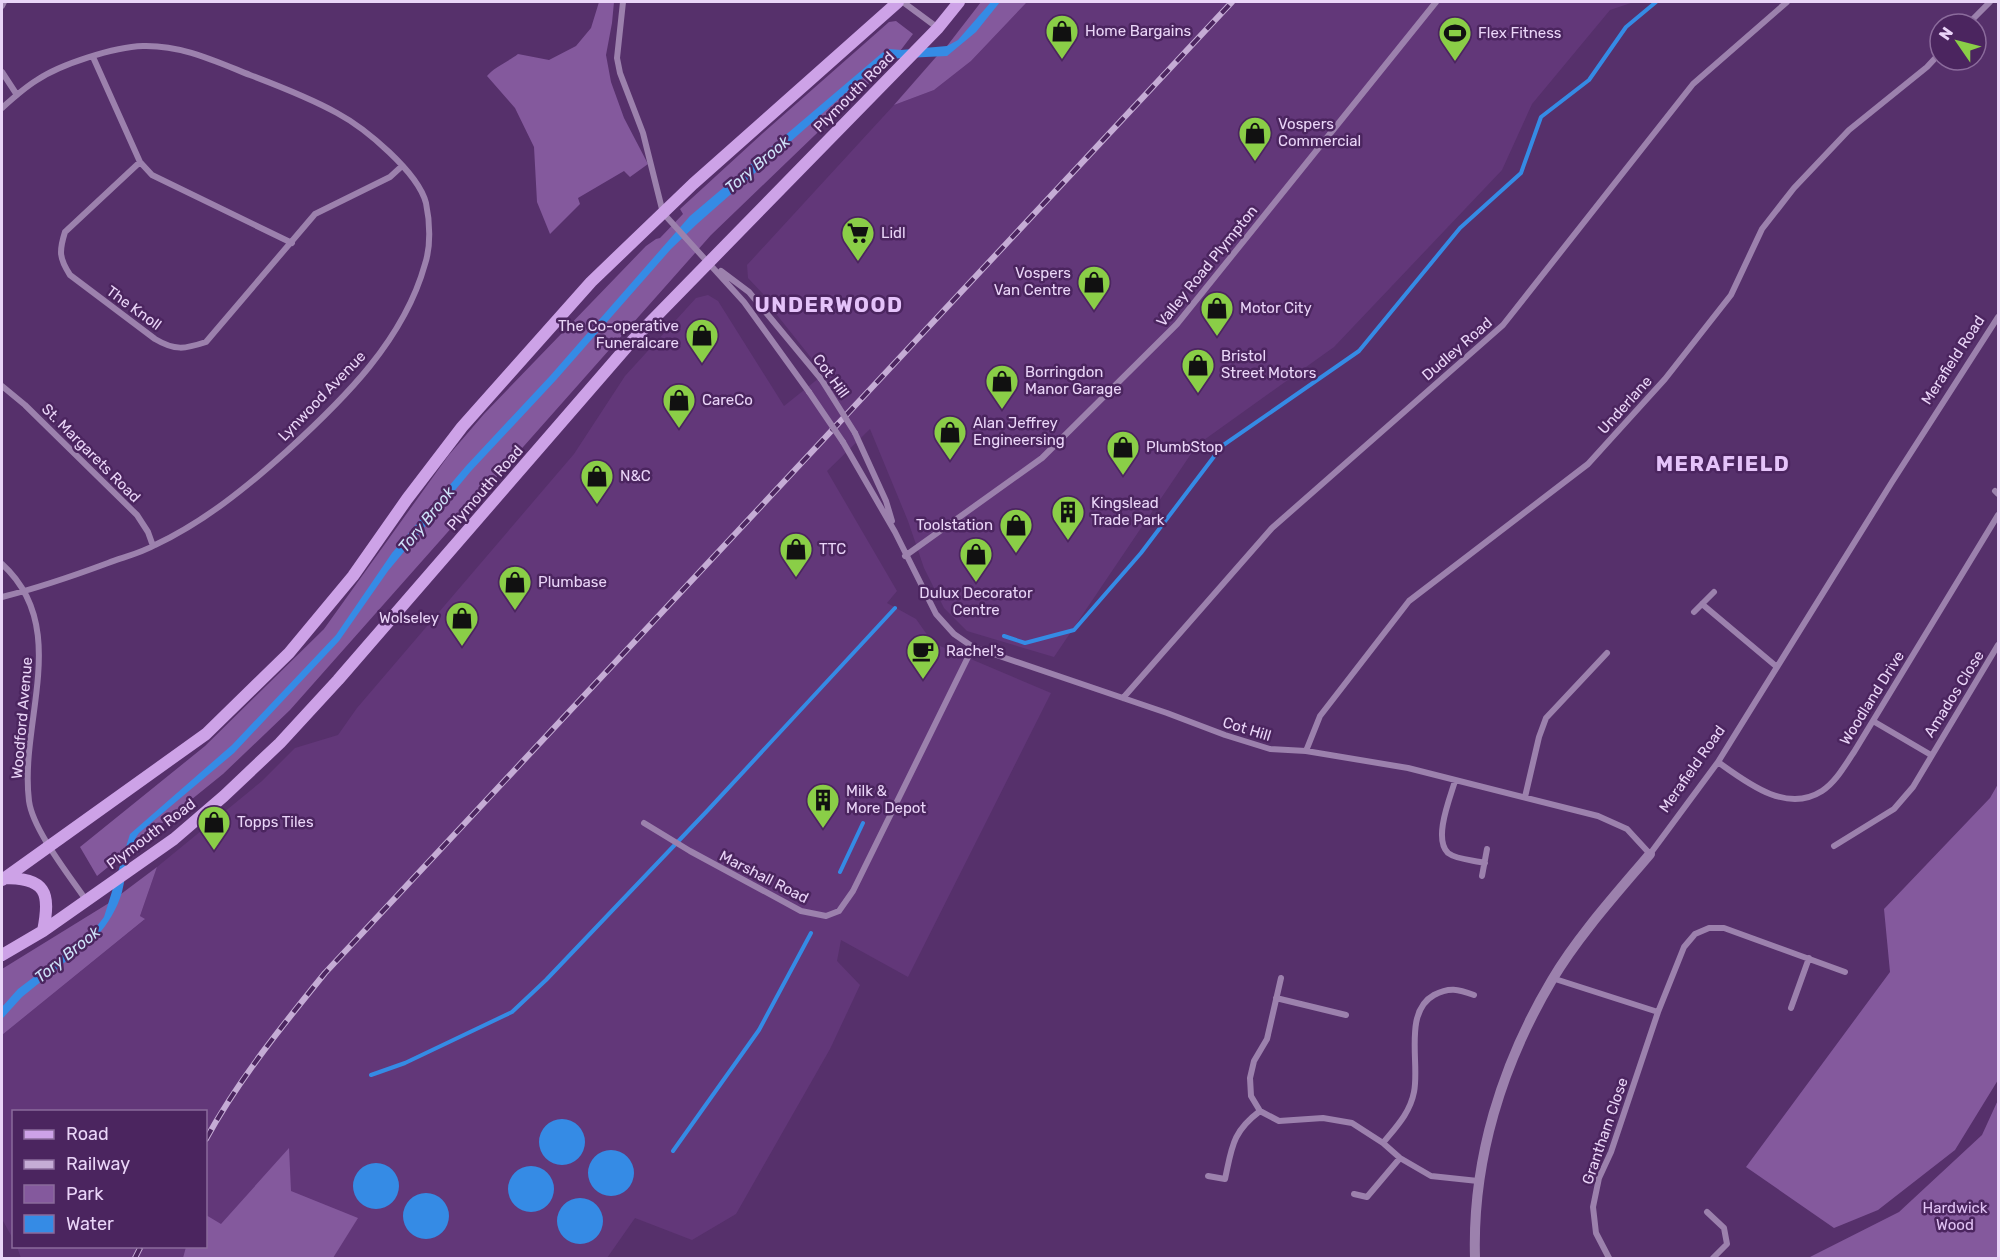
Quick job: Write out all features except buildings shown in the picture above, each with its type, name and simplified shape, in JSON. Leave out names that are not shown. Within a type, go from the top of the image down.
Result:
[{"type":"main road","points":[[2,879],[206,734],[289,653],[353,576],[462,426],[591,282],[663,213],[898,2]]},
{"type":"main road","name":"Plymouth Road","points":[[2,955],[43,931],[174,839],[280,743],[631,342],[938,28],[959,2]]},
{"type":"main road","points":[[2,879],[23,878],[34,883],[44,893],[47,908],[43,931]]},
{"type":"street","points":[[2,6],[4,2]]},
{"type":"street","points":[[623,2],[617,58],[620,73],[645,138],[663,213]]},
{"type":"street","points":[[903,2],[938,28]]},
{"type":"street","name":"Valley Road Plympton","points":[[905,556],[1042,458],[1177,324],[1436,2]]},
{"type":"street","name":"Dudley Road","points":[[1123,698],[1272,528],[1503,325],[1694,84],[1787,2]]},
{"type":"street","name":"Lynwood Avenue","points":[[2,108],[38,79],[93,57],[139,46],[164,46],[188,51],[290,91],[339,114],[371,137],[412,176],[423,195],[426,203],[429,240],[425,266],[414,295],[396,329],[375,359],[343,396],[263,473],[193,525],[153,546],[24,592],[2,597]]},
{"type":"street","points":[[93,57],[140,162],[152,175],[292,243]]},
{"type":"street","name":"Underlane","points":[[1306,752],[1320,716],[1409,601],[1588,464],[1665,379],[1731,295],[1762,230],[1794,188],[1849,130],[1928,66]]},
{"type":"street","points":[[2,72],[16,95]]},
{"type":"street","name":"The Knoll","points":[[140,162],[65,232],[61,247],[62,262],[70,275],[169,347],[188,348],[206,342],[315,214],[390,177],[402,165]]},
{"type":"street","name":"Cot Hill","points":[[663,213],[744,302],[843,442],[895,532]]},
{"type":"street","name":"Cot Hill","points":[[708,261],[749,292],[820,379],[855,434],[886,501],[905,556],[936,614],[954,634],[973,647],[1270,749],[1306,752],[1408,768],[1598,816],[1627,829],[1650,854]]},
{"type":"street","name":"Merafield Road","points":[[1475,1258],[1474,1228],[1478,1181],[1493,1113],[1516,1049],[1552,978],[1601,912],[1650,854],[1718,762],[1892,482],[1998,317]]},
{"type":"street","name":"St. Margarets Road","points":[[2,386],[25,405],[136,515],[148,532],[153,546]]},
{"type":"street","name":"Woodland Drive","points":[[1718,762],[1759,790],[1783,798],[1804,798],[1822,791],[1839,775],[1998,515]]},
{"type":"street","name":"Woodford Avenue","points":[[2,564],[17,578],[24,592],[36,625],[40,645],[28,774],[30,803],[36,823],[86,900]]},
{"type":"street","points":[[1694,612],[1714,592]]},
{"type":"street","points":[[1702,604],[1777,667]]},
{"type":"street","name":"Amados Close","points":[[1834,846],[1894,809],[1913,787],[1998,645]]},
{"type":"street","name":"Marshall Road","points":[[644,823],[801,912],[825,916],[839,911],[853,891],[973,647]]},
{"type":"street","points":[[1525,797],[1539,737],[1546,718],[1607,653]]},
{"type":"street","name":"Amados Close","points":[[1873,721],[1931,755]]},
{"type":"street","points":[[1455,781],[1441,841],[1448,852],[1459,858],[1485,862]]},
{"type":"street","points":[[1482,876],[1487,849]]},
{"type":"street","name":"Grantham Close","points":[[1609,1258],[1596,1233],[1593,1207],[1599,1178],[1611,1152],[1658,1012],[1684,947],[1695,934],[1709,928],[1724,928],[1845,972]]},
{"type":"street","points":[[1791,1008],[1809,958]]},
{"type":"street","points":[[1281,978],[1267,1039],[1254,1061],[1250,1078],[1251,1096],[1260,1111],[1279,1121],[1323,1118],[1352,1123],[1383,1143],[1400,1158],[1431,1176],[1478,1181]]},
{"type":"street","points":[[1552,978],[1658,1012]]},
{"type":"street","points":[[1383,1143],[1408,1113],[1415,1091],[1414,1045],[1418,1014],[1429,998],[1445,989],[1458,989],[1474,995]]},
{"type":"street","points":[[1276,998],[1346,1015]]},
{"type":"street","points":[[1208,1176],[1225,1179],[1237,1134],[1245,1122],[1260,1111]]},
{"type":"street","points":[[1354,1194],[1367,1197],[1400,1158]]},
{"type":"street","points":[[1707,1212],[1724,1228],[1727,1244],[1713,1258]]},
{"type":"shaded area","points":[[1027,2],[1634,2],[1610,10],[1532,104],[1502,170],[1334,347],[1197,445],[1054,657],[967,631],[944,608],[924,568],[908,521],[870,429],[827,471],[897,591],[887,603],[916,619],[933,643],[1051,693],[908,977],[841,940],[837,961],[860,985],[830,1049],[736,1214],[692,1240],[635,1218],[607,1258],[21,1258],[17,1248],[207,1248],[207,1110],[12,1110],[12,1237],[2,1219],[2,1035],[144,920],[140,916],[157,867],[262,781],[295,748],[338,735],[357,708],[574,454],[625,376],[696,298],[708,295],[718,301],[784,406],[824,374],[765,300],[764,295],[748,278],[747,265],[894,105],[934,90],[971,61]]},
{"type":"green space","points":[[599,2],[614,2],[606,55],[611,82],[624,118],[648,164],[630,177],[624,171],[578,198],[580,204],[550,234],[537,202],[534,147],[515,108],[487,76],[518,54],[549,60],[576,46],[591,28]]},
{"type":"green space","points":[[981,2],[1027,2],[971,61],[934,90],[894,105],[947,46]]},
{"type":"green space","points":[[896,21],[913,34],[894,59],[711,235],[290,710],[223,774],[97,876],[80,847],[205,746],[324,629],[448,456],[484,414],[646,246],[660,238],[683,214],[680,209],[889,22]]},
{"type":"green space","points":[[1998,784],[1998,1080],[1955,1150],[1878,1210],[1834,1228],[1746,1167],[1890,972],[1884,909],[1990,798]]},
{"type":"green space","points":[[157,867],[140,916],[145,919],[2,1035],[2,969],[109,903]]},
{"type":"green space","name":"Hardwick Wood","points":[[1998,1100],[1998,1258],[1808,1258],[1899,1212],[1982,1135]]},
{"type":"green space","points":[[289,1148],[291,1191],[358,1218],[333,1258],[183,1258],[186,1248],[207,1248],[207,1216],[221,1224]]},
{"type":"water","name":"Tory Brook","points":[[991,2],[1000,2],[976,32],[947,56],[884,59],[671,249],[556,380],[471,471],[388,571],[339,641],[234,753],[139,833],[130,853],[120,898],[104,927],[96,937],[22,997],[2,1019],[2,1007],[18,989],[91,934],[104,917],[130,834],[232,745],[336,635],[392,553],[466,466],[550,376],[690,216],[882,53],[889,49],[947,46],[958,40]]},
{"type":"water","points":[[562,1119],[578,1126],[585,1142],[578,1158],[562,1165],[546,1158],[539,1142],[546,1126]]},
{"type":"water","points":[[611,1150],[627,1157],[634,1173],[627,1189],[611,1196],[595,1189],[588,1173],[595,1157]]},
{"type":"water","points":[[376,1163],[392,1170],[399,1186],[392,1202],[376,1209],[360,1202],[353,1186],[360,1170]]},
{"type":"water","points":[[531,1166],[547,1173],[554,1189],[547,1205],[531,1212],[515,1205],[508,1189],[515,1173]]},
{"type":"water","points":[[426,1193],[442,1200],[449,1216],[442,1232],[426,1239],[410,1232],[403,1216],[410,1200]]},
{"type":"water","points":[[580,1198],[596,1205],[603,1221],[596,1237],[580,1244],[564,1237],[557,1221],[564,1205]]},
{"type":"waterway","points":[[1004,636],[1025,643],[1074,630],[1141,553],[1222,446],[1359,351],[1460,228],[1521,173],[1541,117],[1589,80],[1626,27],[1656,2]]},
{"type":"waterway","points":[[371,1075],[405,1063],[512,1012],[546,980],[708,810],[895,608]]},
{"type":"waterway","points":[[840,872],[863,823]]},
{"type":"waterway","points":[[673,1151],[759,1030],[811,933]]},
{"type":"railway","points":[[207,1137],[247,1074],[325,973],[1232,2]]},
{"type":"railway","points":[[135,1258],[140,1248]]},
{"type":"place","name":"Home Bargains","points":[[1062,60]]},
{"type":"place","name":"Flex Fitness","points":[[1455,62]]},
{"type":"place","name":"Vospers Commercial","points":[[1255,162]]},
{"type":"place","name":"Lidl","points":[[858,262]]},
{"type":"place","name":"Vospers Van Centre","points":[[1094,311]]},
{"type":"place","name":"Motor City","points":[[1217,337]]},
{"type":"place","name":"The Co-operative Funeralcare","points":[[702,364]]},
{"type":"place","name":"Bristol Street Motors","points":[[1198,394]]},
{"type":"place","name":"Borringdon Manor Garage","points":[[1002,410]]},
{"type":"place","name":"CareCo","points":[[679,429]]},
{"type":"place","name":"Alan Jeffrey Engineersing","points":[[950,461]]},
{"type":"place","name":"PlumbStop","points":[[1123,476]]},
{"type":"place","name":"N&C","points":[[597,505]]},
{"type":"place","name":"Kingslead Trade Park","points":[[1068,541]]},
{"type":"place","name":"Toolstation","points":[[1016,554]]},
{"type":"place","name":"TTC","points":[[796,578]]},
{"type":"place","name":"Dulux Decorator Centre","points":[[976,583]]},
{"type":"place","name":"Plumbase","points":[[515,611]]},
{"type":"place","name":"Wolseley","points":[[462,647]]},
{"type":"place","name":"Rachel's","points":[[923,680]]},
{"type":"place","name":"Milk & More Depot","points":[[823,829]]},
{"type":"place","name":"Topps Tiles","points":[[214,851]]},
{"type":"district","name":"UNDERWOOD","points":[[829,305]]},
{"type":"district","name":"MERAFIELD","points":[[1723,464]]}]
